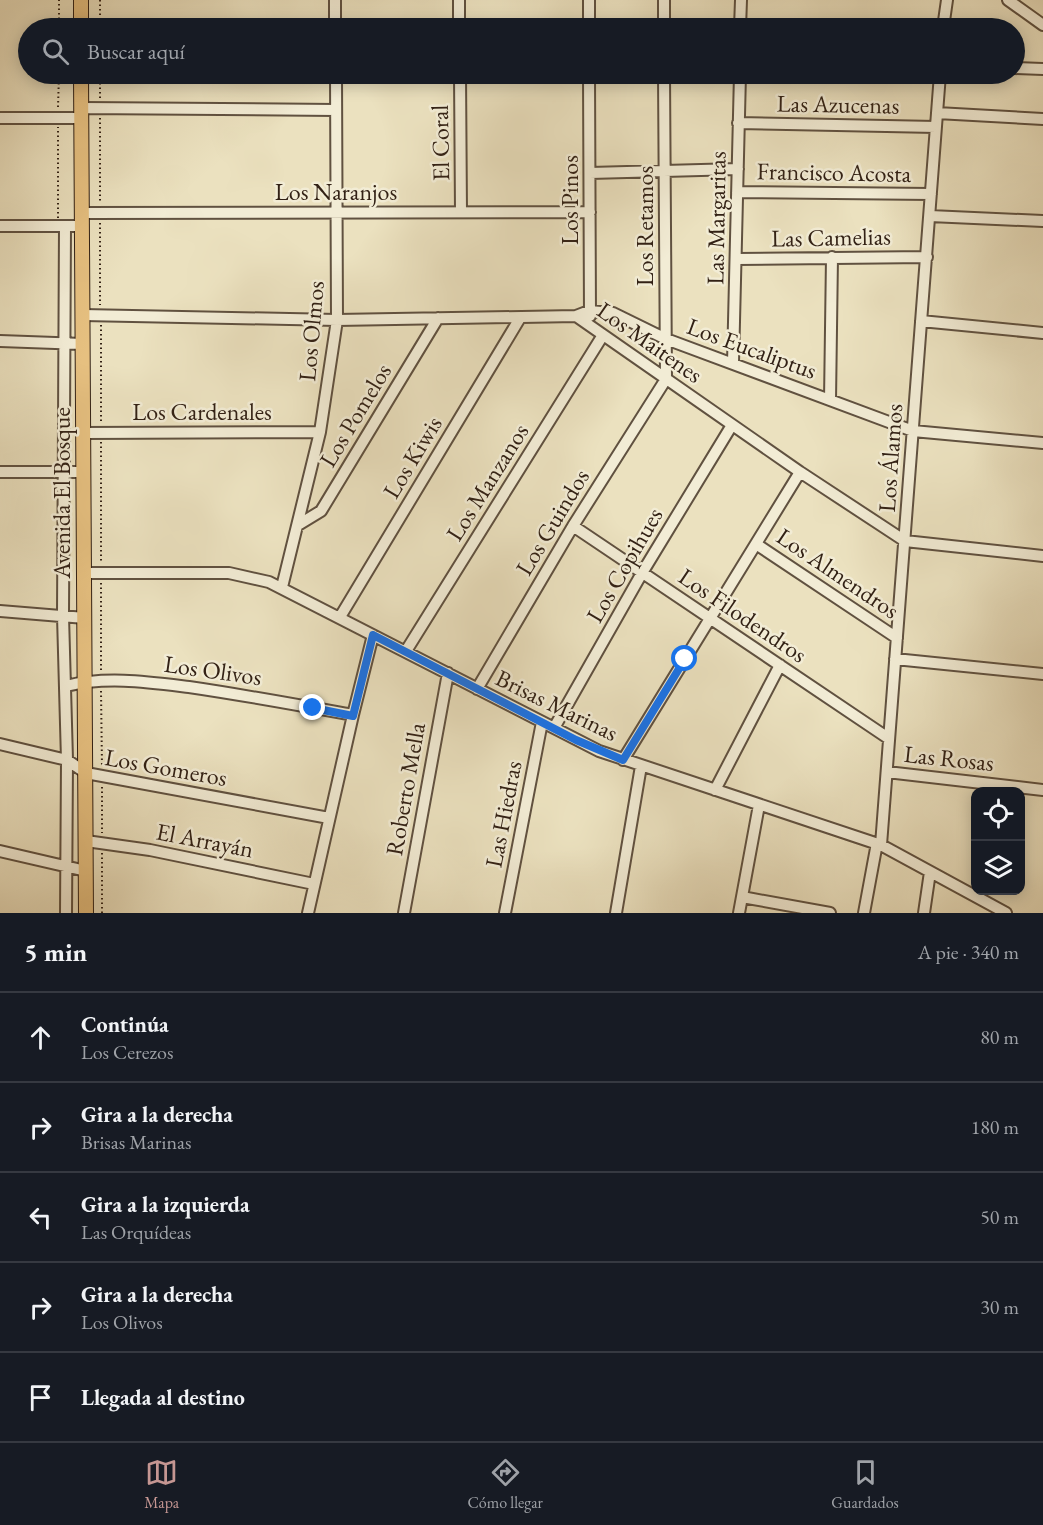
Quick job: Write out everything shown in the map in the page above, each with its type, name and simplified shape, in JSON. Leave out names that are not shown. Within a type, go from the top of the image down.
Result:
[{"type":"main road","points":[[81,0],[81,18]]},
{"type":"main road","name":"Avenida El Bosque","points":[[81,84],[86,913]]},
{"type":"street","points":[[335,0],[335,18]]},
{"type":"street","points":[[459,0],[459,18]]},
{"type":"street","points":[[589,0],[589,18]]},
{"type":"street","points":[[664,0],[664,18]]},
{"type":"street","points":[[740,18],[741,0]]},
{"type":"street","points":[[945,18],[947,0]]},
{"type":"street","points":[[1008,0],[1043,25]]},
{"type":"street","points":[[1025,68],[1043,69]]},
{"type":"street","name":"Los Olmos","points":[[282,587],[320,432],[337,320],[336,84]]},
{"type":"street","name":"El Coral","points":[[460,84],[461,212]]},
{"type":"street","name":"Los Pinos","points":[[589,84],[590,326]]},
{"type":"street","name":"Los Retamos","points":[[664,84],[666,379]]},
{"type":"street","name":"Las Margaritas","points":[[734,363],[740,84]]},
{"type":"street","name":"Los Álamos","points":[[864,913],[879,844],[887,772],[939,84]]},
{"type":"street","points":[[0,118],[82,113],[100,108],[336,110]]},
{"type":"street","points":[[937,113],[1043,119]]},
{"type":"street","name":"Las Azucenas","points":[[738,123],[936,127]]},
{"type":"street","points":[[590,173],[738,169]]},
{"type":"street","name":"Francisco Acosta","points":[[737,192],[931,194]]},
{"type":"street","name":"Los Naranjos","points":[[0,226],[65,226],[100,213],[590,212]]},
{"type":"street","points":[[930,216],[1043,221]]},
{"type":"street","name":"Avenida El Bosque","points":[[65,226],[63,616],[67,759],[66,913]]},
{"type":"street","points":[[830,400],[832,257]]},
{"type":"street","name":"Las Camelias","points":[[737,259],[927,257]]},
{"type":"street","points":[[576,316],[589,311]]},
{"type":"street","name":"Los Eucaliptus","points":[[589,311],[613,314],[666,339],[913,431],[1043,443]]},
{"type":"street","name":"Los Maitenes","points":[[83,315],[337,320],[576,316],[800,472],[906,540],[1043,556]]},
{"type":"street","name":"Los Pomelos","points":[[298,525],[321,511],[438,318]]},
{"type":"street","name":"Los Kiwis","points":[[340,617],[520,318]]},
{"type":"street","points":[[921,321],[1043,333]]},
{"type":"street","name":"Los Manzanos","points":[[406,651],[603,335]]},
{"type":"street","points":[[0,341],[83,344]]},
{"type":"street","name":"Los Guindos","points":[[477,689],[573,526],[666,379]]},
{"type":"street","name":"Los Copihues","points":[[554,728],[642,573],[732,424]]},
{"type":"street","name":"Los Cardenales","points":[[84,433],[320,432]]},
{"type":"street","points":[[0,472],[84,472]]},
{"type":"street","points":[[623,760],[800,472]]},
{"type":"street","name":"Los Filodendros","points":[[573,526],[888,738]]},
{"type":"street","name":"Los Almendros","points":[[756,544],[897,638]]},
{"type":"street","name":"Brisas Marinas","points":[[84,573],[229,573],[256,578],[282,587],[477,689],[623,760],[879,844],[1006,913]]},
{"type":"street","points":[[0,611],[85,618]]},
{"type":"street","points":[[308,913],[373,635]]},
{"type":"street","points":[[895,658],[1043,674]]},
{"type":"street","points":[[715,790],[780,665]]},
{"type":"street","name":"Roberto Mella","points":[[404,913],[448,673]]},
{"type":"street","name":"Los Olivos","points":[[66,686],[85,681],[138,681],[234,693],[353,716]]},
{"type":"street","name":"Las Hiedras","points":[[506,913],[543,722]]},
{"type":"street","name":"Los Gomeros","points":[[0,744],[67,759],[86,773],[329,818]]},
{"type":"street","points":[[616,913],[641,766]]},
{"type":"street","name":"Las Rosas","points":[[887,772],[1043,790]]},
{"type":"street","points":[[739,913],[759,805]]},
{"type":"street","name":"El Arrayán","points":[[86,842],[150,850],[314,884]]},
{"type":"street","points":[[0,851],[86,871]]},
{"type":"street","points":[[924,913],[930,872]]},
{"type":"street","points":[[742,897],[830,913]]},
{"type":"path","points":[[59,0],[59,18]]},
{"type":"path","points":[[100,0],[100,18]]},
{"type":"path","points":[[100,84],[102,913]]},
{"type":"route","points":[[313,708],[353,716],[373,635],[576,740],[623,760],[685,659]]}]
